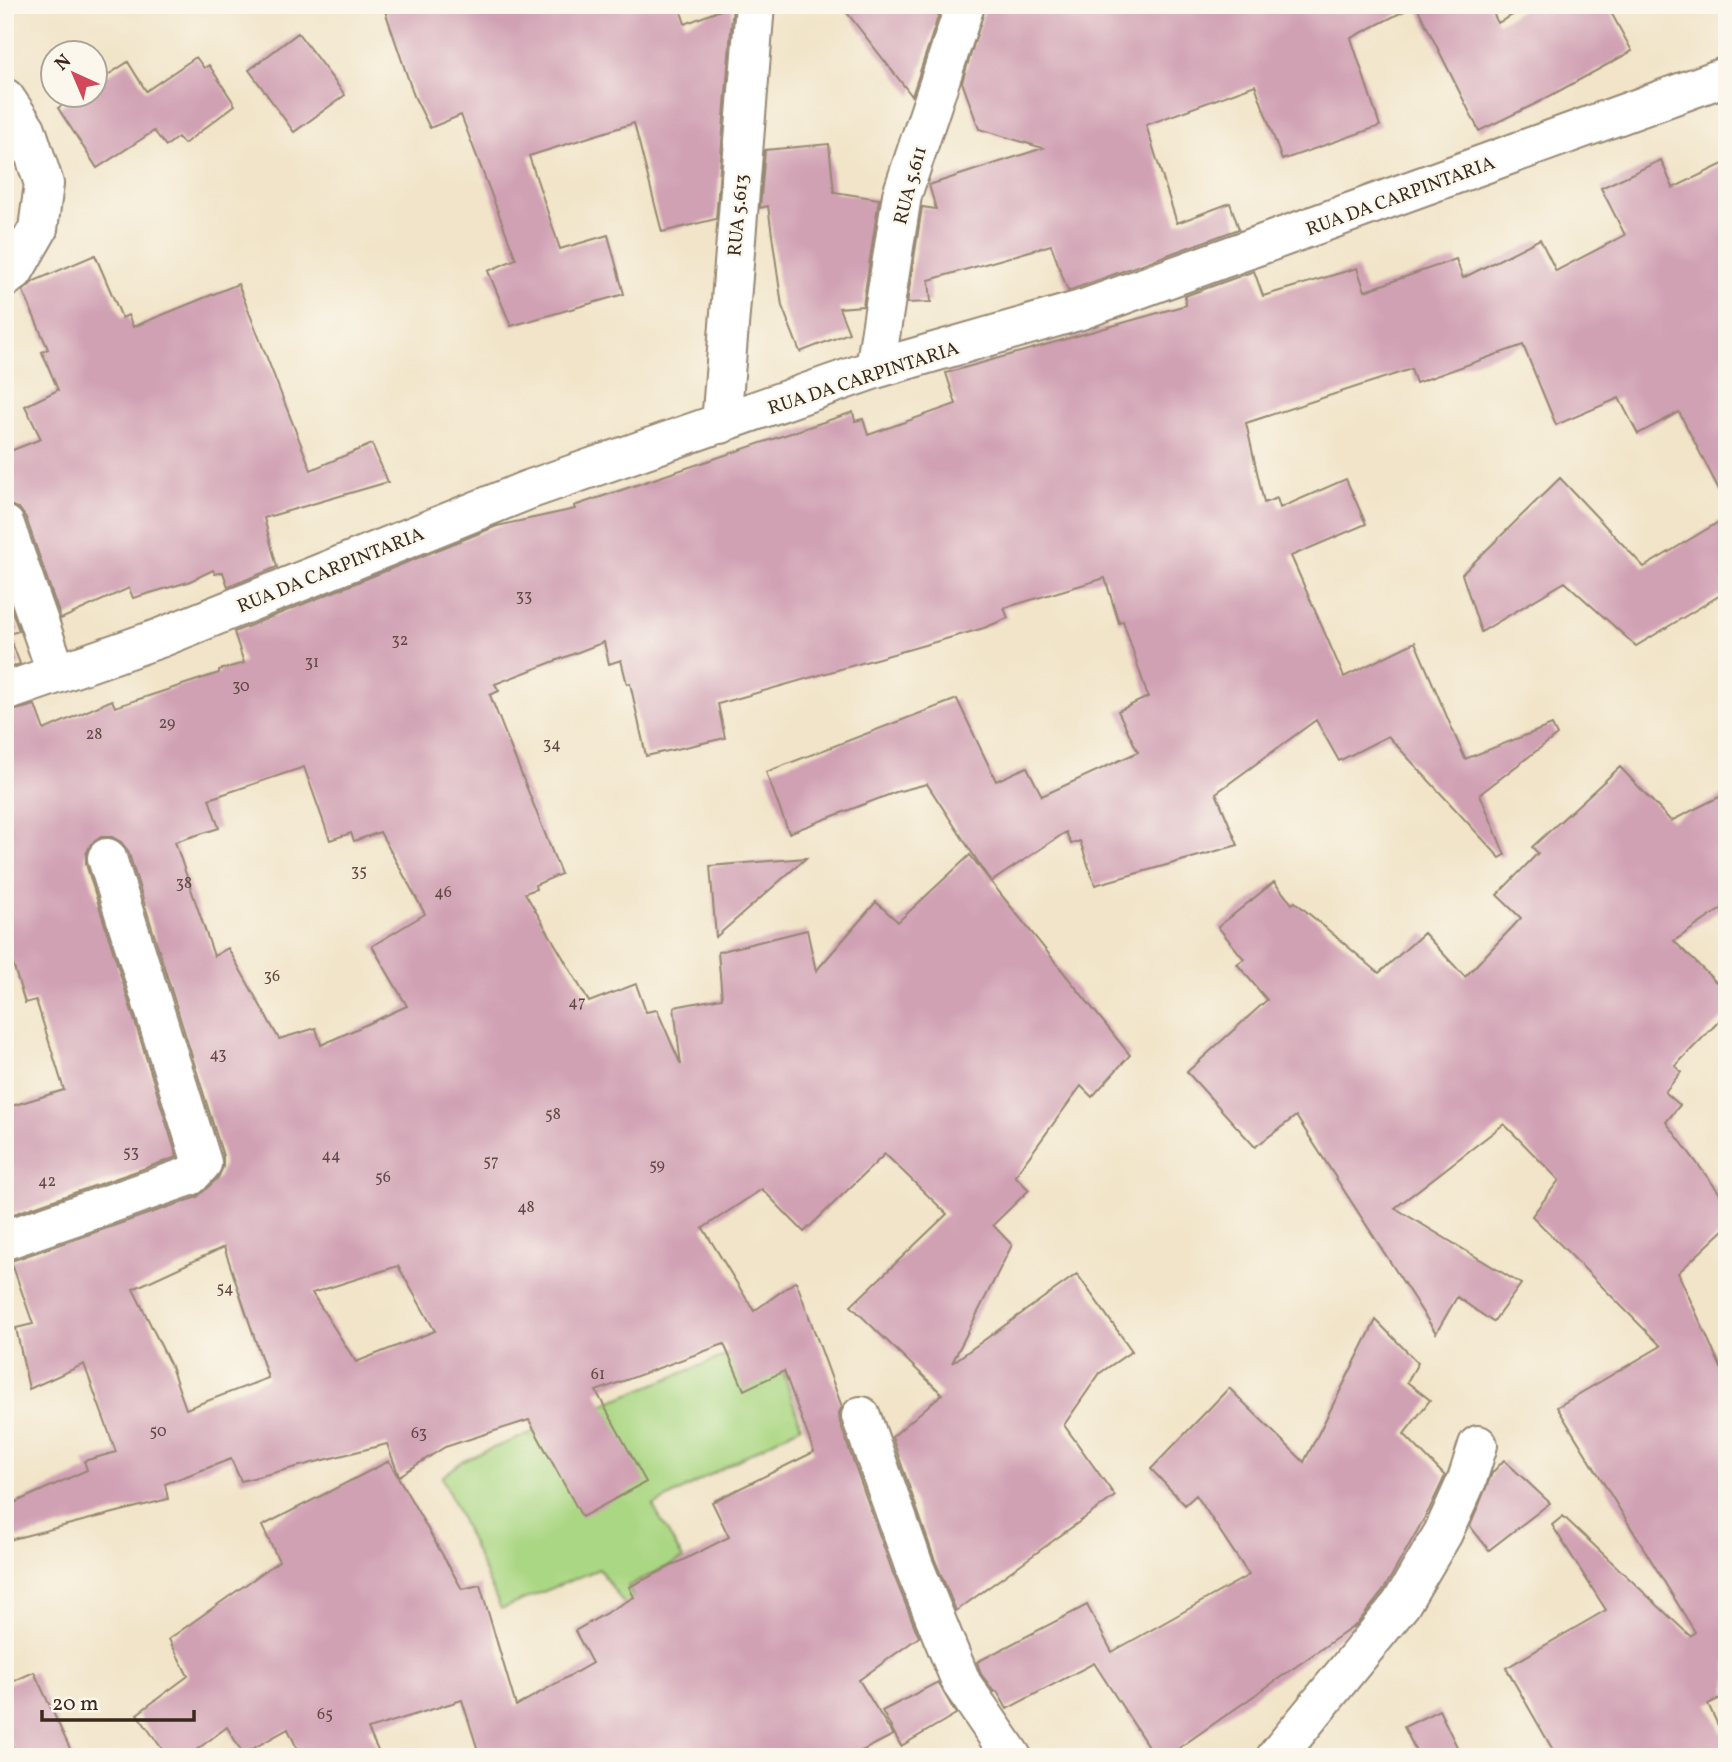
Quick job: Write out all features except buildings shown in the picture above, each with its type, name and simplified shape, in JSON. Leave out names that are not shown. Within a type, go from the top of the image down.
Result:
[{"type":"street","name":"RUA 5.613","points":[[721,424],[755,5]]},
{"type":"street","name":"RUA 5.611","points":[[875,369],[902,195],[965,5]]},
{"type":"street","name":"RUA DA CARPINTARIA","points":[[5,692],[160,638],[528,490],[875,369],[1081,310],[1727,76]]},
{"type":"street","points":[[5,98],[26,129],[44,184],[38,229],[14,271],[5,278]]},
{"type":"street","points":[[5,525],[57,674]]},
{"type":"street","points":[[5,1240],[190,1176],[202,1163],[107,858]]},
{"type":"street","points":[[861,1416],[914,1566],[962,1684],[1012,1757]]},
{"type":"street","points":[[1276,1757],[1401,1604],[1443,1533],[1478,1445]]},
{"type":"green space","points":[[762,1310],[801,1426],[653,1506],[683,1559],[628,1586],[634,1599],[624,1604],[599,1569],[501,1609],[442,1477],[461,1462],[483,1452],[725,1356],[754,1331]]}]
